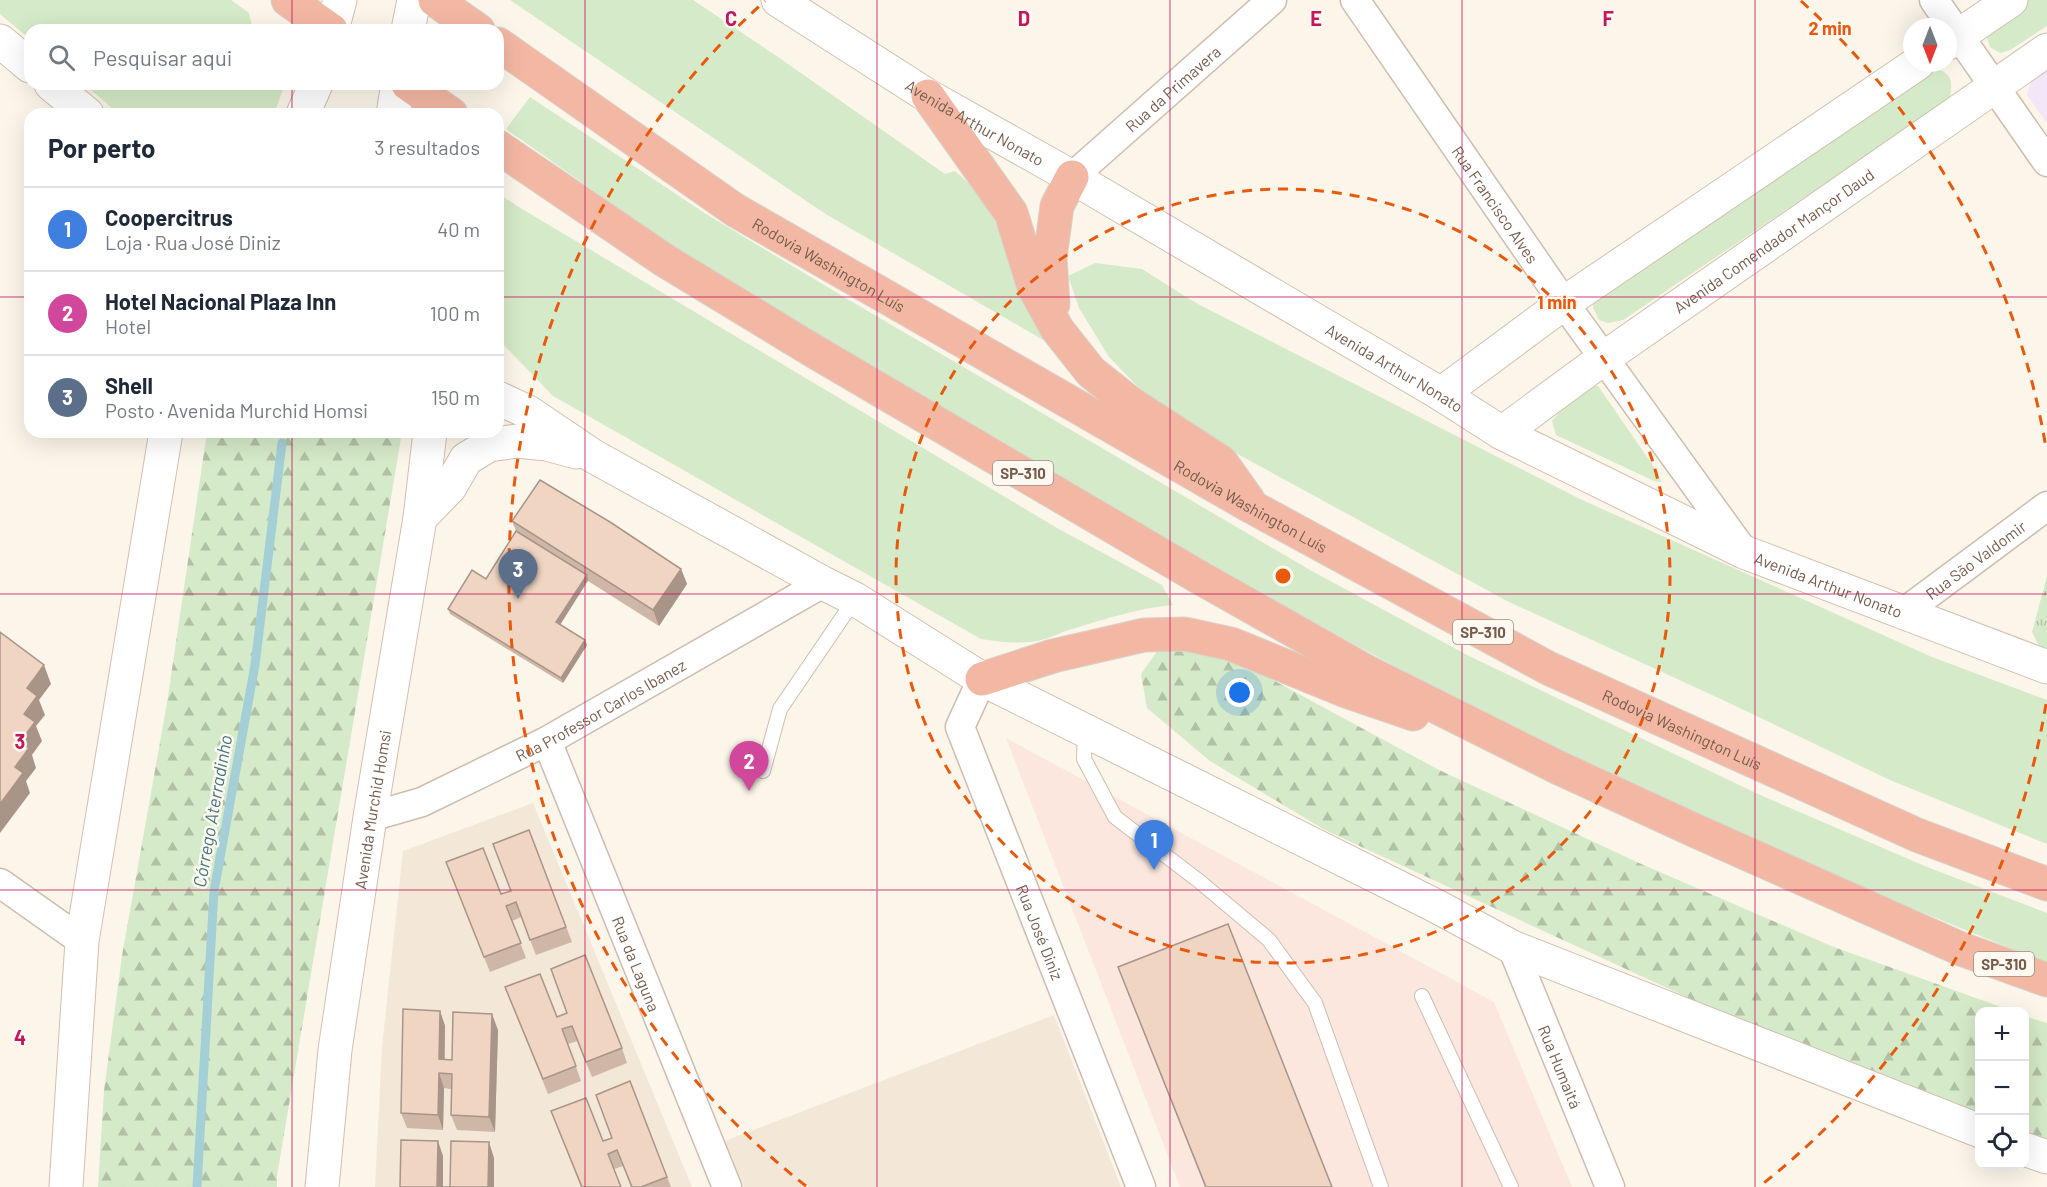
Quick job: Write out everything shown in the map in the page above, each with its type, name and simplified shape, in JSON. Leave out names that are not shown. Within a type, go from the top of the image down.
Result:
[{"type":"highway","points":[[288,0],[323,24]]},
{"type":"highway","points":[[435,0],[469,24]]},
{"type":"highway","name":"Rodovia Washington Luís","points":[[504,48],[735,210],[1252,507],[1548,668],[1917,835],[2047,884]]},
{"type":"highway","points":[[417,90],[442,108]]},
{"type":"highway","points":[[928,96],[1011,213],[1034,287],[1057,329],[1091,372],[1130,403],[1221,462],[1252,507]]},
{"type":"highway","name":"SP-310","points":[[504,152],[664,260],[812,350],[1187,570],[1369,673],[1557,767],[1960,949],[2047,980]]},
{"type":"highway","points":[[1057,329],[1050,258],[1057,206],[1071,177]]},
{"type":"highway","points":[[982,679],[1053,656],[1144,635],[1185,634],[1231,644],[1346,691],[1557,767]]},
{"type":"main road","points":[[334,24],[340,0]]},
{"type":"main road","points":[[409,24],[414,0]]},
{"type":"main road","name":"Avenida Arthur Nonato","points":[[778,0],[928,96],[1441,394],[1502,433],[1744,552],[2047,667]]},
{"type":"main road","points":[[1957,36],[2011,0]]},
{"type":"main road","points":[[0,41],[24,61]]},
{"type":"main road","name":"Avenida Comendador Mançor Daud","points":[[1502,433],[1604,358],[2047,50]]},
{"type":"main road","points":[[1441,394],[1564,303],[1905,72]]},
{"type":"main road","points":[[58,90],[80,108]]},
{"type":"main road","points":[[306,108],[313,90]]},
{"type":"main road","points":[[394,108],[397,90]]},
{"type":"main road","points":[[504,401],[528,412],[592,456],[855,599],[982,679],[1436,906],[1512,947],[1975,1129]]},
{"type":"main road","points":[[66,1187],[82,941],[165,438]]},
{"type":"main road","name":"Avenida Murchid Homsi","points":[[322,1187],[335,1050],[370,817],[420,518],[429,438]]},
{"type":"main road","points":[[420,518],[450,487],[466,459],[489,444],[518,441],[547,444],[592,456]]},
{"type":"main road","points":[[2029,1150],[2047,1157]]},
{"type":"street","name":"Rua da Primavera","points":[[1071,177],[1272,0]]},
{"type":"street","name":"Rua Francisco Alves","points":[[1355,0],[1564,303],[1744,552]]},
{"type":"street","points":[[1934,0],[1943,18]]},
{"type":"street","points":[[1957,44],[1994,87],[2047,162]]},
{"type":"street","name":"Rua São Valdomir","points":[[1903,613],[2047,507]]},
{"type":"street","name":"Rua Professor Carlos Ibanez","points":[[370,817],[422,802],[547,741],[823,583]]},
{"type":"street","name":"Rua José Diniz","points":[[982,679],[960,727],[1141,1187]]},
{"type":"street","name":"Rua da Laguna","points":[[547,741],[727,1187]]},
{"type":"street","points":[[0,883],[82,941]]},
{"type":"street","name":"Rua Humaitá","points":[[1512,947],[1610,1187]]},
{"type":"lane","points":[[763,771],[780,709],[855,599]]},
{"type":"lane","points":[[1085,730],[1084,759],[1115,817],[1199,881],[1269,940],[1315,1003],[1381,1187]]},
{"type":"lane","points":[[1422,996],[1511,1187]]},
{"type":"shaded area","points":[[2047,58],[2047,123],[2027,95],[2035,66]]},
{"type":"shaded area","points":[[1006,738],[1494,1002],[1572,1187],[1180,1187]]},
{"type":"shaded area","points":[[533,803],[692,1187],[375,1187],[382,1047],[403,851]]},
{"type":"shaded area","points":[[1054,1015],[1121,1187],[744,1187],[725,1141]]},
{"type":"green space","points":[[0,0],[231,0],[249,13],[252,24],[24,24],[24,34],[0,14]]},
{"type":"green space","points":[[510,0],[693,0],[945,174],[955,171],[984,197],[1050,344],[824,213]]},
{"type":"green space","points":[[2022,0],[2047,0],[2047,26],[2010,50],[2000,53],[1990,47],[1986,35]]},
{"type":"green space","points":[[1921,72],[1943,72],[1949,77],[1951,81],[1950,99],[1623,320],[1608,323],[1599,320],[1593,308],[1593,296]]},
{"type":"green space","points":[[91,90],[283,90],[276,108],[112,108]]},
{"type":"green space","points":[[530,97],[706,214],[849,300],[1310,570],[1469,656],[1758,794],[1927,867],[2047,913],[2047,963],[1746,837],[1597,769],[1451,696],[1358,646],[1081,490],[729,281],[636,221],[506,129]]},
{"type":"green space","points":[[504,197],[1057,528],[1162,585],[1173,605],[1122,614],[1037,641],[1009,642],[981,639],[553,396],[504,345]]},
{"type":"green space","points":[[1095,263],[1142,269],[1196,303],[1580,499],[1932,657],[2047,700],[2047,844],[1890,780],[1507,601],[1201,434],[1149,398],[1109,357],[1079,308],[1068,276]]},
{"type":"green space","points":[[1598,386],[1658,473],[1661,482],[1654,481],[1556,435],[1552,421],[1582,387]]},
{"type":"green space","points":[[206,438],[401,438],[277,1187],[98,1187],[104,1091],[122,956],[167,703]]},
{"type":"green space","points":[[2047,576],[2047,654],[2042,652],[2032,632]]},
{"type":"green space","points":[[1158,650],[1188,650],[1218,656],[1273,680],[1439,770],[1639,863],[1831,946],[2001,1007],[1975,1007],[1975,1115],[1704,1005],[1325,830],[1210,761],[1147,708],[1141,674]]},
{"type":"green space","points":[[2029,1018],[2047,1023],[2047,1140],[2029,1134]]},
{"type":"building","points":[[540,480],[610,522],[681,569],[653,610],[512,521]]},
{"type":"building","points":[[516,531],[587,575],[556,622],[585,640],[561,678],[448,609],[472,570],[486,579]]},
{"type":"building","points":[[0,632],[44,665],[27,688],[37,696],[24,714],[35,722],[20,742],[29,748],[15,767],[23,773],[0,804]]},
{"type":"building","points":[[529,830],[566,927],[530,940],[516,902],[506,906],[521,943],[484,957],[446,862],[483,848],[501,894],[511,891],[493,844]]},
{"type":"building","points":[[1228,924],[1332,1187],[1206,1187],[1118,967]]},
{"type":"building","points":[[585,955],[622,1048],[586,1062],[572,1026],[562,1029],[576,1066],[543,1079],[505,987],[540,974],[557,1017],[567,1013],[551,969]]},
{"type":"building","points":[[403,1009],[440,1011],[439,1059],[452,1060],[453,1012],[492,1014],[489,1117],[451,1115],[452,1074],[439,1073],[438,1115],[401,1113]]},
{"type":"building","points":[[630,1081],[667,1177],[641,1187],[632,1187],[617,1150],[608,1154],[621,1187],[582,1187],[551,1111],[586,1098],[603,1141],[612,1138],[596,1095]]},
{"type":"building","points":[[401,1140],[438,1141],[437,1187],[400,1187]]},
{"type":"building","points":[[451,1141],[489,1142],[488,1187],[450,1187]]},
{"type":"waterway","name":"Córrego Aterradinho","points":[[197,1187],[214,891],[255,665],[282,443]]},
{"type":"place","name":"Shell","points":[[518,599]]},
{"type":"place","name":"Hotel Nacional Plaza Inn","points":[[749,791]]},
{"type":"place","name":"Coopercitrus","points":[[1154,870]]}]
